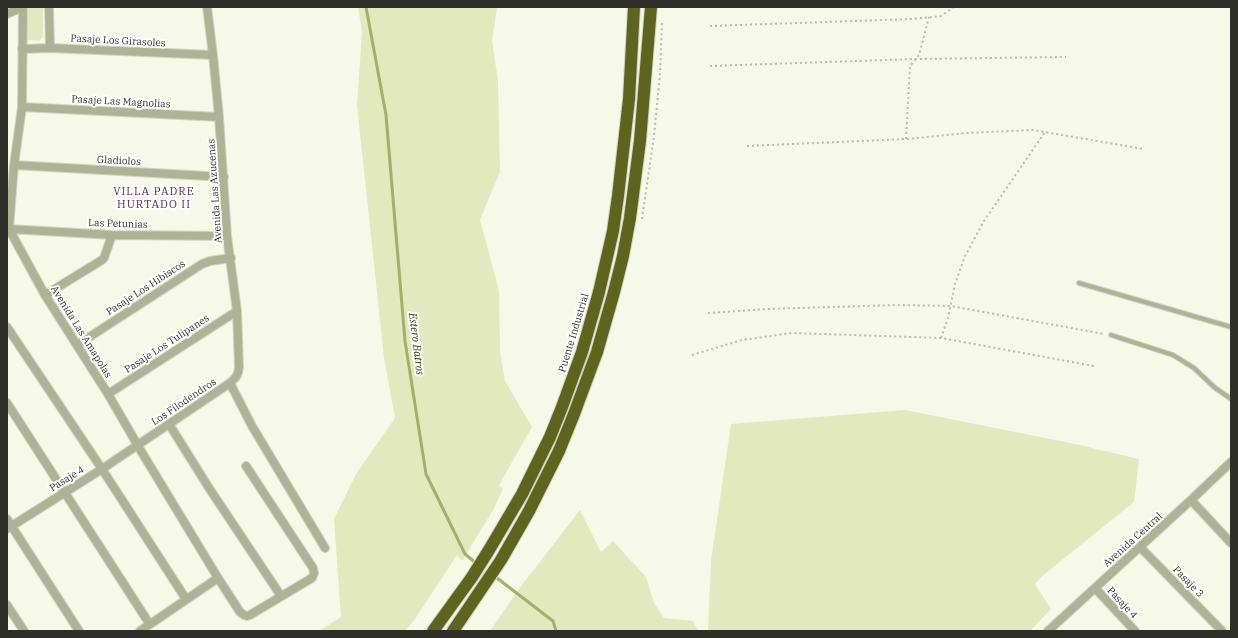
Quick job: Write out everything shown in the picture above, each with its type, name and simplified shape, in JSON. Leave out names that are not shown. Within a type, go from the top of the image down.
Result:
[{"type":"highway","name":"Puente Industrial","points":[[433,631],[490,550],[522,494],[550,437],[590,326],[606,265],[618,196],[629,99],[634,7]]},
{"type":"highway","points":[[453,631],[501,560],[542,486],[590,374],[604,330],[623,256],[636,180],[643,118],[651,7]]},
{"type":"street","points":[[7,14],[23,7],[22,107],[14,165],[8,231]]},
{"type":"street","points":[[49,7],[50,48]]},
{"type":"street","name":"Avenida Las Azucenas","points":[[206,7],[213,55],[219,117],[227,236],[237,311],[238,373]]},
{"type":"street","name":"Pasaje Los Girasoles","points":[[22,48],[213,55]]},
{"type":"street","name":"Pasaje Las Magnolias","points":[[22,107],[219,117]]},
{"type":"street","points":[[7,151],[16,149]]},
{"type":"street","name":"Gladiolos","points":[[14,165],[224,177]]},
{"type":"street","name":"Las Petunias","points":[[8,231],[112,235],[227,236]]},
{"type":"street","name":"Avenida Las Amapolas","points":[[8,231],[45,295],[108,394],[137,445],[240,612],[244,615],[250,615],[281,596]]},
{"type":"street","points":[[45,295],[102,260],[112,235]]},
{"type":"street","name":"Pasaje Los Hibiscos","points":[[77,345],[202,264],[210,261],[231,258]]},
{"type":"street","name":"Pasaje Los Tulipanes","points":[[108,394],[237,311]]},
{"type":"street","points":[[7,327],[102,469],[184,596]]},
{"type":"street","name":"Los Filodendros","points":[[137,445],[230,383],[238,373]]},
{"type":"street","points":[[230,383],[252,426],[325,548]]},
{"type":"street","points":[[7,403],[147,620]]},
{"type":"street","points":[[169,424],[209,488],[281,596],[312,578],[314,576],[314,570],[246,466]]},
{"type":"street","name":"Pasaje 4","points":[[8,525],[65,492],[137,445]]},
{"type":"street","name":"Avenida Central","points":[[1050,630],[1231,462]]},
{"type":"street","points":[[1191,500],[1231,543]]},
{"type":"street","points":[[8,525],[78,631]]},
{"type":"street","name":"Pasaje 3","points":[[1140,548],[1222,631]]},
{"type":"street","points":[[140,631],[218,578]]},
{"type":"street","name":"Pasaje 4","points":[[1095,588],[1135,631]]},
{"type":"street","points":[[7,604],[24,631]]},
{"type":"lane","points":[[1079,283],[1231,327]]},
{"type":"lane","points":[[1111,335],[1173,355],[1194,368],[1214,387],[1231,399]]},
{"type":"path","points":[[710,26],[912,19],[941,16],[954,7]]},
{"type":"path","points":[[906,139],[910,66],[919,55],[929,17]]},
{"type":"path","points":[[710,66],[916,59],[1066,57]]},
{"type":"path","points":[[747,146],[906,139],[966,133],[1033,130],[1144,149]]},
{"type":"path","points":[[941,338],[948,318],[955,284],[965,256],[984,221],[1045,132]]},
{"type":"path","points":[[708,313],[767,309],[889,305],[951,306],[1111,335]]},
{"type":"path","points":[[692,354],[742,340],[792,333],[941,338],[1094,366]]},
{"type":"green space","points":[[27,7],[43,7],[43,37],[39,41],[27,40]]},
{"type":"green space","points":[[358,7],[497,7],[492,41],[498,81],[500,172],[480,220],[499,291],[500,351],[505,381],[532,427],[499,485],[503,489],[493,510],[462,561],[457,555],[415,619],[405,631],[319,631],[341,617],[334,519],[356,474],[395,418],[384,358],[357,105],[362,32]]},
{"type":"green space","points":[[905,410],[1075,444],[1139,459],[1134,502],[1041,577],[1035,584],[1051,609],[1030,631],[708,631],[711,561],[731,424]]},
{"type":"green space","points":[[580,510],[601,552],[613,541],[646,577],[654,603],[664,618],[693,621],[698,631],[490,631],[518,590]]},
{"type":"waterway","name":"Estero Batros","points":[[366,7],[386,115],[405,341],[426,474],[465,554],[477,564]]},
{"type":"waterway","name":"Estero Batros","points":[[493,575],[553,621],[556,631]]},
{"type":"district","name":"VILLA PADRE HURTADO II","points":[[154,198]]}]
